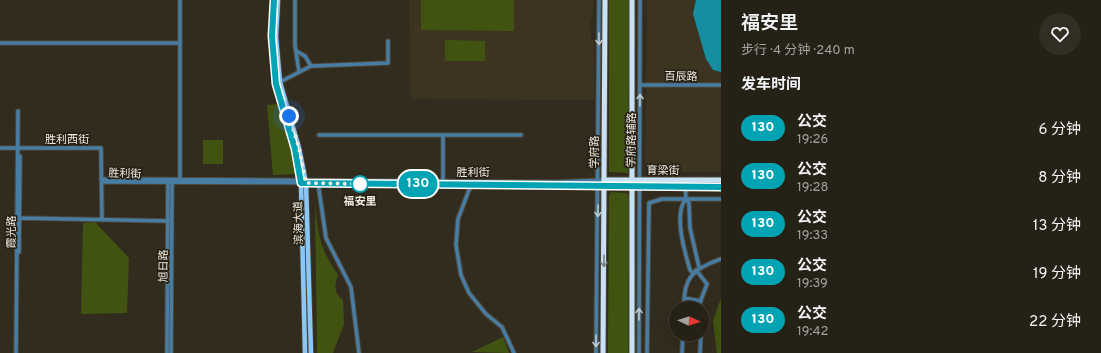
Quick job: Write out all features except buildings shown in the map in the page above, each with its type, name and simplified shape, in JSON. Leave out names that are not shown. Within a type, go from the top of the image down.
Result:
[{"type":"highway","name":"学府路","points":[[604,353],[601,187],[604,180],[605,0]]},
{"type":"highway","points":[[632,0],[632,353]]},
{"type":"highway","name":"育梁街","points":[[604,180],[721,180]]},
{"type":"highway","name":"育梁街","points":[[601,187],[721,187]]},
{"type":"main road","name":"滨海大道","points":[[274,0],[272,36],[276,84],[304,182],[306,353]]},
{"type":"main road","name":"滨海大道","points":[[278,0],[276,37],[280,82],[299,148],[304,182],[310,353]]},
{"type":"street","points":[[180,0],[180,181]]},
{"type":"street","points":[[295,0],[298,72]]},
{"type":"street","points":[[596,353],[601,187],[598,181],[599,0]]},
{"type":"street","name":"学府路辅路","points":[[639,353],[639,187],[641,85],[640,0]]},
{"type":"street","points":[[280,82],[311,66],[388,63],[388,41]]},
{"type":"street","points":[[0,43],[180,43]]},
{"type":"street","points":[[296,51],[305,56],[311,66]]},
{"type":"street","name":"百辰路","points":[[641,85],[721,85]]},
{"type":"street","name":"霞光路","points":[[17,353],[20,111]]},
{"type":"street","points":[[319,134],[521,136]]},
{"type":"street","points":[[442,182],[443,136]]},
{"type":"street","name":"胜利西街","points":[[0,148],[101,148],[101,180]]},
{"type":"street","points":[[101,180],[102,219]]},
{"type":"street","name":"胜利街","points":[[101,180],[472,182],[604,180]]},
{"type":"street","points":[[685,180],[686,199],[689,203],[690,228],[697,269],[707,284],[701,301],[684,298],[686,285],[692,273],[697,269],[721,259]]},
{"type":"street","name":"旭日路","points":[[170,181],[171,353]]},
{"type":"street","name":"胜利街","points":[[304,182],[442,182]]},
{"type":"street","points":[[472,182],[458,219],[456,245],[461,275],[469,293],[486,314],[502,327],[514,353]]},
{"type":"street","name":"胜利街","points":[[472,182],[601,187]]},
{"type":"street","points":[[318,183],[326,238],[351,287],[359,353]]},
{"type":"street","points":[[647,353],[649,203],[662,199],[721,199]]},
{"type":"street","points":[[686,199],[680,208],[681,234],[692,273]]},
{"type":"street","points":[[19,218],[170,221]]},
{"type":"street","name":"旭日路","points":[[167,353],[170,221]]},
{"type":"street","points":[[682,353],[683,341]]},
{"type":"street","points":[[700,353],[701,341]]},
{"type":"shaded area","points":[[409,0],[594,0],[592,18],[590,18],[590,30],[591,39],[594,41],[594,100],[411,99]]},
{"type":"shaded area","points":[[647,0],[721,0],[721,172],[649,171],[645,168]]},
{"type":"green space","points":[[421,0],[514,0],[514,31],[421,30]]},
{"type":"green space","points":[[609,0],[629,0],[628,173],[609,172]]},
{"type":"green space","points":[[445,40],[485,41],[485,61],[445,61]]},
{"type":"green space","points":[[277,104],[295,164],[295,174],[273,175],[267,105]]},
{"type":"green space","points":[[203,140],[223,140],[223,164],[203,164]]},
{"type":"green space","points":[[611,192],[626,193],[629,196],[628,353],[608,353],[609,196]]},
{"type":"green space","points":[[315,204],[323,249],[338,275],[336,292],[343,300],[344,324],[333,353],[317,353]]},
{"type":"green space","points":[[95,222],[129,258],[127,313],[81,314],[83,223]]},
{"type":"green space","points":[[721,298],[721,353],[717,353],[713,321]]},
{"type":"green space","points":[[503,337],[509,353],[472,352]]},
{"type":"water","points":[[696,0],[721,0],[721,72],[713,70],[706,59],[693,14]]},
{"type":"bus line","name":"130","points":[[274,0],[272,36],[276,84],[295,149],[301,183],[721,187]]},
{"type":"place","name":"福安里","points":[[360,184]]},
{"type":"route","points":[[289,116],[299,148],[306,183],[360,184]]}]
